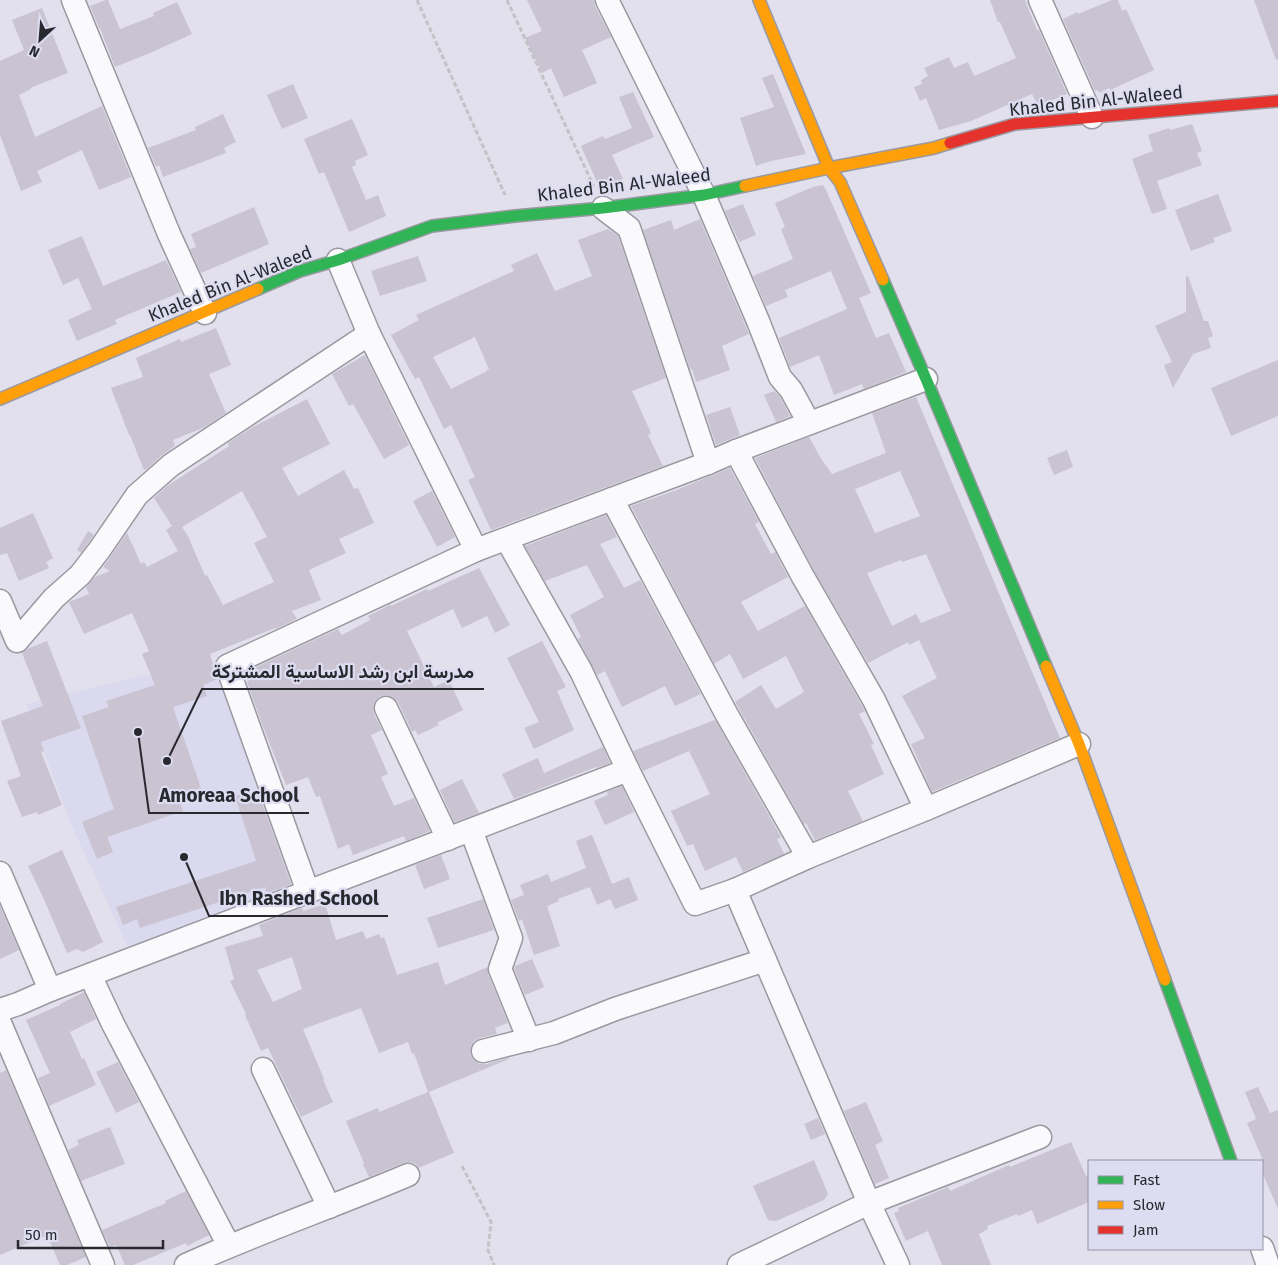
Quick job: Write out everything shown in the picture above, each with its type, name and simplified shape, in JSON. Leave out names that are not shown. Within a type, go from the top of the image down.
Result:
[{"type":"street","points":[[73,0],[168,234],[204,313]]},
{"type":"street","points":[[607,0],[704,195],[780,377],[791,390],[808,423]]},
{"type":"street","points":[[759,0],[829,168],[840,182],[926,379],[1079,744],[1231,1160]]},
{"type":"street","points":[[1040,0],[1092,117]]},
{"type":"street","name":"Khaled Bin Al-Waleed","points":[[0,399],[300,271],[338,260],[432,226],[604,208],[704,195],[934,148],[1015,124],[1278,101]]},
{"type":"street","points":[[604,208],[629,228],[708,463]]},
{"type":"street","points":[[338,260],[369,334],[476,550]]},
{"type":"street","points":[[0,601],[17,641],[54,598],[80,575],[137,495],[172,465],[369,334]]},
{"type":"street","points":[[308,892],[227,666],[476,550],[507,540],[926,379]]},
{"type":"street","points":[[736,451],[802,576],[874,700],[926,809]]},
{"type":"street","points":[[612,500],[727,714],[808,857]]},
{"type":"street","points":[[507,540],[581,671],[695,904],[735,890],[808,857],[1079,744]]},
{"type":"street","points":[[386,708],[448,839]]},
{"type":"street","points":[[0,1010],[628,770]]},
{"type":"street","points":[[471,830],[512,938],[500,969],[529,1040]]},
{"type":"street","points":[[0,873],[50,990]]},
{"type":"street","points":[[735,890],[869,1203],[898,1265]]},
{"type":"street","points":[[483,1052],[554,1033],[615,1009],[765,960]]},
{"type":"street","points":[[90,975],[113,1024],[229,1246]]},
{"type":"street","points":[[0,1023],[103,1265]]},
{"type":"street","points":[[263,1069],[329,1207]]},
{"type":"street","points":[[739,1265],[869,1203],[1040,1138]]},
{"type":"street","points":[[186,1265],[408,1175]]},
{"type":"street","points":[[1263,1250],[1268,1265]]},
{"type":"path","points":[[417,0],[515,216]]},
{"type":"path","points":[[507,0],[604,208]]},
{"type":"path","points":[[462,1166],[491,1222],[488,1250],[494,1265]]},
{"type":"shaded area","points":[[211,659],[250,760],[294,892],[128,947],[70,822],[27,704]]},
{"type":"building","points":[[108,0],[120,29],[154,16],[153,13],[177,2],[192,34],[115,67],[90,6]]},
{"type":"building","points":[[527,0],[594,0],[595,6],[611,37],[582,50],[597,83],[564,97],[551,68],[542,73],[525,38],[542,31]]},
{"type":"building","points":[[990,0],[1025,0],[1067,94],[1038,106],[1032,94],[971,121],[939,130],[926,98],[920,101],[914,87],[922,84],[921,80],[928,76],[924,68],[949,57],[954,68],[968,62],[974,76],[1016,58],[1000,22],[998,22]]},
{"type":"building","points":[[1112,0],[1118,0],[1122,11],[1126,9],[1154,70],[1099,93],[1098,90],[1095,91],[1063,19]]},
{"type":"building","points":[[1254,0],[1278,0],[1278,60],[1276,60]]},
{"type":"building","points":[[42,8],[68,73],[30,88],[19,95],[35,137],[102,106],[131,177],[99,190],[82,150],[37,171],[42,182],[21,191],[0,135],[0,61],[24,50],[12,20]]},
{"type":"building","points":[[773,74],[806,154],[756,166],[740,118],[774,107],[762,78]]},
{"type":"building","points":[[293,84],[308,118],[282,129],[267,95]]},
{"type":"building","points":[[633,92],[654,137],[612,155],[623,179],[600,189],[581,146],[603,136],[605,139],[632,128],[619,97]]},
{"type":"building","points":[[223,114],[236,142],[224,148],[226,153],[163,177],[159,165],[156,167],[148,148],[196,130],[195,127]]},
{"type":"building","points":[[352,119],[368,155],[355,161],[356,165],[352,167],[366,200],[378,195],[386,216],[349,232],[324,172],[319,174],[304,139]]},
{"type":"building","points":[[1192,124],[1202,151],[1197,153],[1202,165],[1157,181],[1167,209],[1152,214],[1132,159],[1153,151],[1148,135],[1169,128],[1170,130]]},
{"type":"building","points":[[823,185],[871,293],[859,298],[876,338],[889,333],[906,372],[864,389],[862,384],[834,395],[819,355],[790,367],[779,338],[847,309],[831,271],[785,290],[788,297],[766,306],[753,276],[793,259],[781,229],[785,227],[775,203],[813,187]]},
{"type":"building","points":[[1218,194],[1232,231],[1213,238],[1215,242],[1191,251],[1175,210]]},
{"type":"building","points":[[743,204],[756,235],[739,242],[725,211]]},
{"type":"building","points":[[254,207],[269,244],[201,273],[190,249],[196,247],[191,234]]},
{"type":"building","points":[[700,219],[749,334],[722,346],[730,370],[696,382],[643,230],[671,220],[674,230]]},
{"type":"building","points":[[608,229],[618,236],[666,378],[632,391],[651,433],[648,435],[663,466],[491,530],[468,480],[475,477],[451,425],[444,429],[419,377],[415,379],[391,335],[419,320],[416,315],[514,271],[511,265],[537,253],[555,291],[592,276],[578,240]],"holes":[[[475,337],[489,369],[451,389],[433,357]]]},
{"type":"building","points":[[82,236],[103,286],[166,260],[181,292],[115,320],[117,324],[77,341],[68,320],[92,309],[78,278],[63,285],[48,250]]},
{"type":"building","points":[[418,256],[427,281],[380,296],[371,271]]},
{"type":"building","points":[[1186,276],[1188,276],[1204,321],[1208,321],[1213,336],[1208,338],[1211,348],[1193,354],[1173,388],[1164,365],[1172,362],[1155,326],[1186,312]]},
{"type":"building","points":[[216,328],[231,365],[209,374],[226,413],[205,427],[173,440],[175,446],[144,470],[111,388],[143,377],[136,358],[180,339],[181,342]]},
{"type":"building","points":[[365,355],[409,445],[384,459],[353,404],[349,406],[332,374]]},
{"type":"building","points":[[1278,360],[1278,416],[1231,436],[1211,388]]},
{"type":"building","points":[[774,391],[780,397],[790,416],[776,422],[764,395]]},
{"type":"building","points":[[916,397],[1060,738],[932,792],[911,744],[925,738],[902,696],[937,678],[919,640],[909,645],[908,642],[868,663],[813,569],[755,458],[809,437],[832,474],[886,453],[872,413]],"holes":[[[900,471],[920,516],[875,533],[855,489]],[[926,554],[951,611],[921,623],[916,614],[892,626],[867,573],[901,560],[902,562]]]},
{"type":"building","points":[[307,399],[330,444],[282,468],[298,496],[344,470],[354,489],[358,488],[374,523],[339,539],[346,553],[309,570],[321,600],[292,611],[297,619],[210,654],[218,679],[203,685],[207,696],[173,707],[201,788],[178,796],[183,811],[107,837],[113,852],[97,859],[82,822],[114,809],[82,716],[109,707],[106,701],[155,685],[142,654],[149,651],[132,613],[84,634],[69,602],[89,594],[86,587],[95,577],[110,571],[103,567],[127,533],[141,564],[144,562],[147,567],[178,551],[166,530],[172,526],[154,498],[167,486],[229,446],[228,443],[251,428]],"holes":[[[242,491],[267,537],[254,543],[274,582],[223,605],[207,575],[205,576],[188,536],[182,527]]]},
{"type":"building","points":[[730,407],[740,435],[716,445],[706,415]]},
{"type":"building","points":[[1067,450],[1073,467],[1054,475],[1047,458]]},
{"type":"building","points":[[730,468],[759,522],[755,524],[771,554],[775,552],[788,577],[741,602],[758,631],[805,606],[865,711],[859,714],[874,744],[871,745],[884,774],[848,791],[863,821],[815,840],[735,702],[761,685],[776,709],[804,692],[786,656],[743,679],[730,654],[714,664],[631,506]]},
{"type":"building","points":[[432,491],[455,537],[437,547],[413,501]]},
{"type":"building","points":[[33,513],[53,558],[46,562],[49,568],[19,581],[7,553],[0,555],[0,528]]},
{"type":"building","points":[[606,515],[617,537],[600,544],[624,588],[640,580],[701,694],[675,706],[665,686],[622,707],[605,671],[597,675],[578,639],[581,637],[570,615],[604,597],[587,565],[545,581],[525,546]]},
{"type":"building","points":[[88,531],[94,535],[81,553],[77,550]]},
{"type":"building","points":[[479,568],[510,625],[495,633],[487,616],[462,628],[453,609],[407,631],[434,687],[449,680],[463,710],[418,735],[415,730],[412,732],[398,702],[393,697],[387,695],[380,696],[373,706],[374,714],[382,730],[371,735],[388,774],[381,777],[394,806],[414,798],[430,831],[406,841],[404,836],[353,855],[349,844],[338,849],[320,796],[316,797],[308,777],[286,785],[247,682],[254,668],[338,629],[342,635],[370,620],[368,616],[390,604],[391,606]]},
{"type":"building","points":[[47,641],[81,728],[41,742],[44,751],[41,752],[62,805],[38,815],[37,812],[22,817],[7,781],[21,776],[1,721],[43,706],[22,653]]},
{"type":"building","points":[[542,641],[566,687],[557,691],[574,730],[534,749],[524,728],[539,722],[507,658]]},
{"type":"building","points":[[715,720],[781,837],[777,839],[784,854],[743,872],[736,857],[705,871],[693,844],[687,846],[671,811],[710,794],[689,751],[643,771],[633,751]]},
{"type":"building","points":[[603,747],[610,763],[514,799],[502,774],[538,758],[544,773]]},
{"type":"building","points":[[462,779],[479,813],[454,822],[440,790]]},
{"type":"building","points":[[622,786],[634,812],[605,825],[594,801],[608,795],[607,792]]},
{"type":"building","points":[[257,789],[291,884],[267,893],[265,887],[140,928],[137,919],[123,925],[116,907],[256,861],[235,796]]},
{"type":"building","points":[[592,835],[612,884],[629,877],[638,900],[615,909],[610,899],[597,905],[590,887],[558,899],[559,901],[547,906],[560,946],[534,955],[522,919],[519,921],[511,900],[524,895],[520,885],[548,874],[551,882],[586,868],[576,841]]},
{"type":"building","points":[[62,850],[103,942],[83,952],[77,949],[67,953],[28,866]]},
{"type":"building","points":[[441,855],[450,879],[424,889],[415,865]]},
{"type":"building","points":[[483,899],[494,930],[438,948],[427,918]]},
{"type":"building","points":[[325,904],[336,940],[363,931],[366,939],[379,934],[381,938],[384,937],[397,975],[438,962],[445,985],[488,967],[488,974],[508,1023],[495,1028],[497,1034],[474,1041],[470,1054],[480,1064],[509,1059],[429,1092],[454,1153],[418,1168],[416,1164],[410,1162],[403,1163],[369,1177],[346,1121],[378,1108],[379,1112],[428,1092],[408,1042],[379,1053],[361,1008],[303,1029],[333,1102],[301,1117],[268,1048],[261,1051],[230,981],[234,979],[225,947],[263,936],[259,925],[302,908],[303,911]],"holes":[[[292,957],[302,989],[273,1002],[257,970]]]},
{"type":"building","points":[[0,906],[19,950],[0,959]]},
{"type":"building","points":[[532,959],[544,987],[525,995],[514,969],[515,966]]},
{"type":"building","points":[[84,992],[96,1019],[70,1032],[96,1085],[49,1106],[38,1078],[50,1073],[26,1020]]},
{"type":"building","points":[[118,1062],[139,1102],[116,1113],[96,1072]]},
{"type":"building","points":[[6,1070],[86,1257],[67,1265],[60,1265],[47,1235],[0,1255],[0,1073]]},
{"type":"building","points":[[1258,1087],[1270,1113],[1278,1110],[1278,1209],[1263,1174],[1263,1160],[1247,1123],[1256,1119],[1245,1092]]},
{"type":"building","points":[[866,1102],[883,1141],[875,1145],[889,1178],[875,1184],[844,1111]]},
{"type":"building","points":[[818,1118],[825,1134],[811,1140],[804,1124]]},
{"type":"building","points":[[110,1127],[125,1164],[81,1181],[68,1150],[79,1145],[77,1140]]},
{"type":"building","points":[[1071,1142],[1086,1176],[1088,1175],[1088,1202],[1037,1224],[1032,1210],[987,1226],[988,1229],[979,1234],[991,1265],[942,1265],[928,1231],[906,1241],[894,1213],[899,1211],[898,1208],[948,1187],[950,1191],[1009,1165],[1010,1167]]},
{"type":"building","points":[[814,1160],[828,1194],[824,1200],[776,1221],[768,1220],[753,1186]]},
{"type":"building","points":[[186,1191],[209,1235],[187,1246],[186,1243],[133,1265],[125,1265],[116,1245],[110,1247],[102,1230],[166,1203],[165,1201]]},
{"type":"traffic: fast","points":[[258,289],[300,271],[338,260],[432,226],[603,208],[704,195],[745,186]]},
{"type":"traffic: fast","points":[[883,280],[1046,666]]},
{"type":"traffic: fast","points":[[1165,980],[1231,1160]]},
{"type":"traffic: slow","points":[[759,0],[829,168],[840,182],[883,280]]},
{"type":"traffic: slow","points":[[745,186],[934,148],[950,143]]},
{"type":"traffic: slow","points":[[0,399],[258,289]]},
{"type":"traffic: slow","points":[[1046,666],[1079,744],[1165,980]]},
{"type":"traffic: jam","points":[[950,143],[1015,124],[1278,101]]},
{"type":"place","name":"Amoreaa School","points":[[138,732]]},
{"type":"place","name":"مدرسة ابن رشد الاساسية المشتركة","points":[[167,761]]},
{"type":"place","name":"Ibn Rashed School","points":[[184,857]]}]
